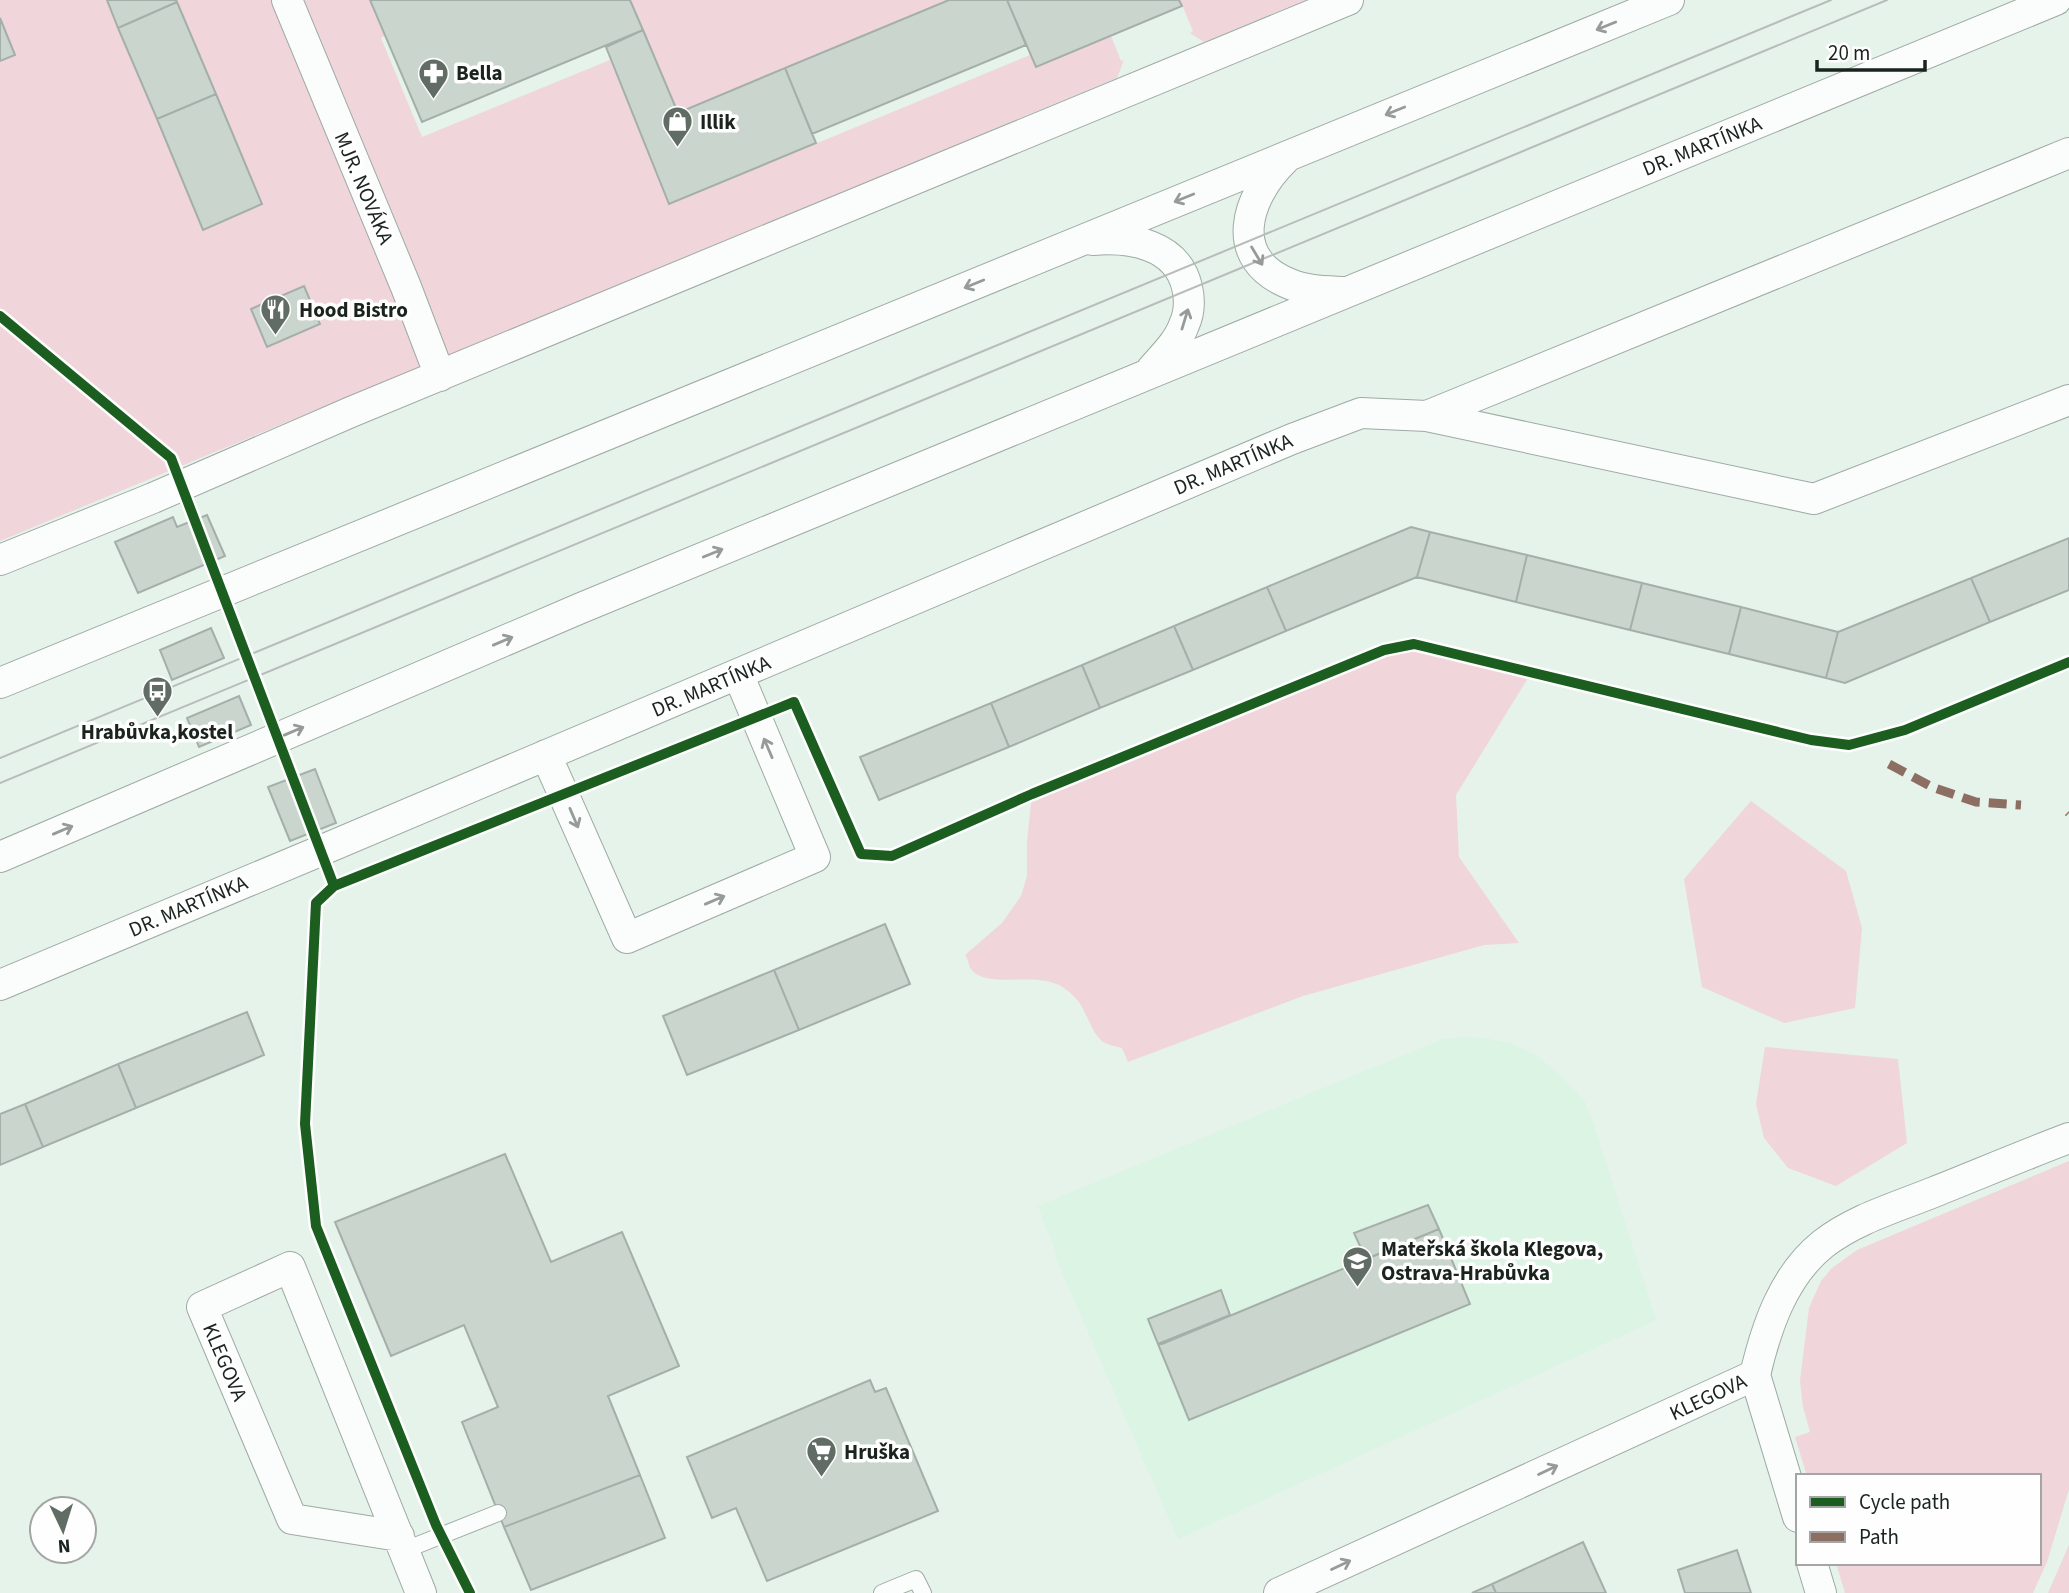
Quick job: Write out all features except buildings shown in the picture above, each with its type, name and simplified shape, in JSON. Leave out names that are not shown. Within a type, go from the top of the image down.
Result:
[{"type":"street","name":"MJR. NOVÁKA","points":[[287,0],[440,376]]},
{"type":"street","points":[[0,560],[1348,0]]},
{"type":"street","name":"DR. MARTÍNKA","points":[[0,684],[1669,0]]},
{"type":"street","name":"DR. MARTÍNKA","points":[[0,857],[581,608],[2056,0]]},
{"type":"street","name":"DR. MARTÍNKA","points":[[1427,416],[2069,153]]},
{"type":"street","name":"DR. MARTÍNKA","points":[[1290,154],[1271,172],[1257,195],[1248,232],[1251,248],[1264,268],[1282,281],[1306,288],[1348,292]]},
{"type":"street","name":"DR. MARTÍNKA","points":[[1076,242],[1123,240],[1147,245],[1170,257],[1183,276],[1189,299],[1186,321],[1177,339],[1147,374]]},
{"type":"street","name":"DR. MARTÍNKA","points":[[0,985],[1292,439],[1361,413],[1427,416],[1814,499],[2069,400]]},
{"type":"street","points":[[546,755],[627,938],[640,933],[815,857],[738,674]]},
{"type":"street","name":"KLEGOVA","points":[[1279,1593],[1755,1376],[1770,1321],[1782,1297],[1796,1273],[1823,1244],[1864,1220],[2069,1138]]},
{"type":"street","name":"KLEGOVA","points":[[402,1543],[292,1519],[202,1307],[290,1267],[402,1543],[421,1593]]},
{"type":"street","points":[[1755,1376],[1796,1510]]},
{"type":"street","points":[[1813,1565],[1821,1593]]},
{"type":"lane","points":[[402,1543],[498,1513]]},
{"type":"lane","points":[[882,1593],[916,1579],[923,1593]]},
{"type":"shaded area","points":[[0,0],[372,0],[386,35],[381,38],[422,137],[610,60],[670,204],[1030,55],[1037,67],[1111,36],[1121,61],[1124,60],[1117,78],[0,541]]},
{"type":"shaded area","points":[[630,0],[953,0],[678,114]]},
{"type":"shaded area","points":[[1180,0],[1306,0],[1204,42],[1190,33],[1193,31]]},
{"type":"shaded area","points":[[1414,644],[1531,673],[1456,795],[1459,857],[1519,943],[1484,945],[1303,996],[1128,1062],[1122,1048],[1106,1044],[1099,1038],[1079,1002],[1064,988],[1041,980],[989,979],[971,969],[965,955],[1002,923],[1021,896],[1027,876],[1032,794],[1384,650]]},
{"type":"shaded area","points":[[1751,801],[1846,871],[1862,928],[1855,1008],[1784,1023],[1702,987],[1684,879]]},
{"type":"shaded area","name":"Mateřská škola Klegova, Ostrava-Hrabůvka","points":[[1467,1037],[1512,1044],[1534,1054],[1556,1071],[1584,1100],[1656,1320],[1178,1539],[1055,1256],[1057,1255],[1038,1206],[1443,1039]]},
{"type":"shaded area","points":[[1765,1047],[1898,1059],[1907,1143],[1836,1186],[1788,1168],[1764,1138],[1756,1104]]},
{"type":"shaded area","points":[[2069,1161],[2069,1489],[2047,1562],[2033,1593],[1845,1593],[1837,1565],[2041,1565],[2041,1474],[1806,1474],[1795,1437],[1810,1432],[1800,1381],[1809,1308],[1821,1281],[1832,1268],[1857,1250]]},
{"type":"shaded area","points":[[2069,1545],[2069,1593],[2048,1593]]},
{"type":"tram line","points":[[0,758],[1831,0]]},
{"type":"tram line","points":[[0,783],[1887,0]]},
{"type":"marked path","points":[[1889,764],[1932,787],[1976,802],[2021,805]]},
{"type":"cycle path","points":[[0,316],[171,458],[334,886]]},
{"type":"cycle path","points":[[470,1593],[436,1525],[316,1226],[305,1124],[316,903],[334,886],[794,702],[861,854],[892,856],[1032,794],[1384,650],[1414,644],[1811,740],[1849,745],[1905,730],[2069,662]]},
{"type":"place","name":"Bella","points":[[433,100]]},
{"type":"place","name":"Illik","points":[[677,149]]},
{"type":"place","name":"Hood Bistro","points":[[276,337]]},
{"type":"place","name":"Hrabůvka,kostel","points":[[157,719]]},
{"type":"place","name":"Mateřská škola Klegova, Ostrava-Hrabůvka","points":[[1358,1288]]},
{"type":"place","name":"Hruška","points":[[821,1479]]}]
